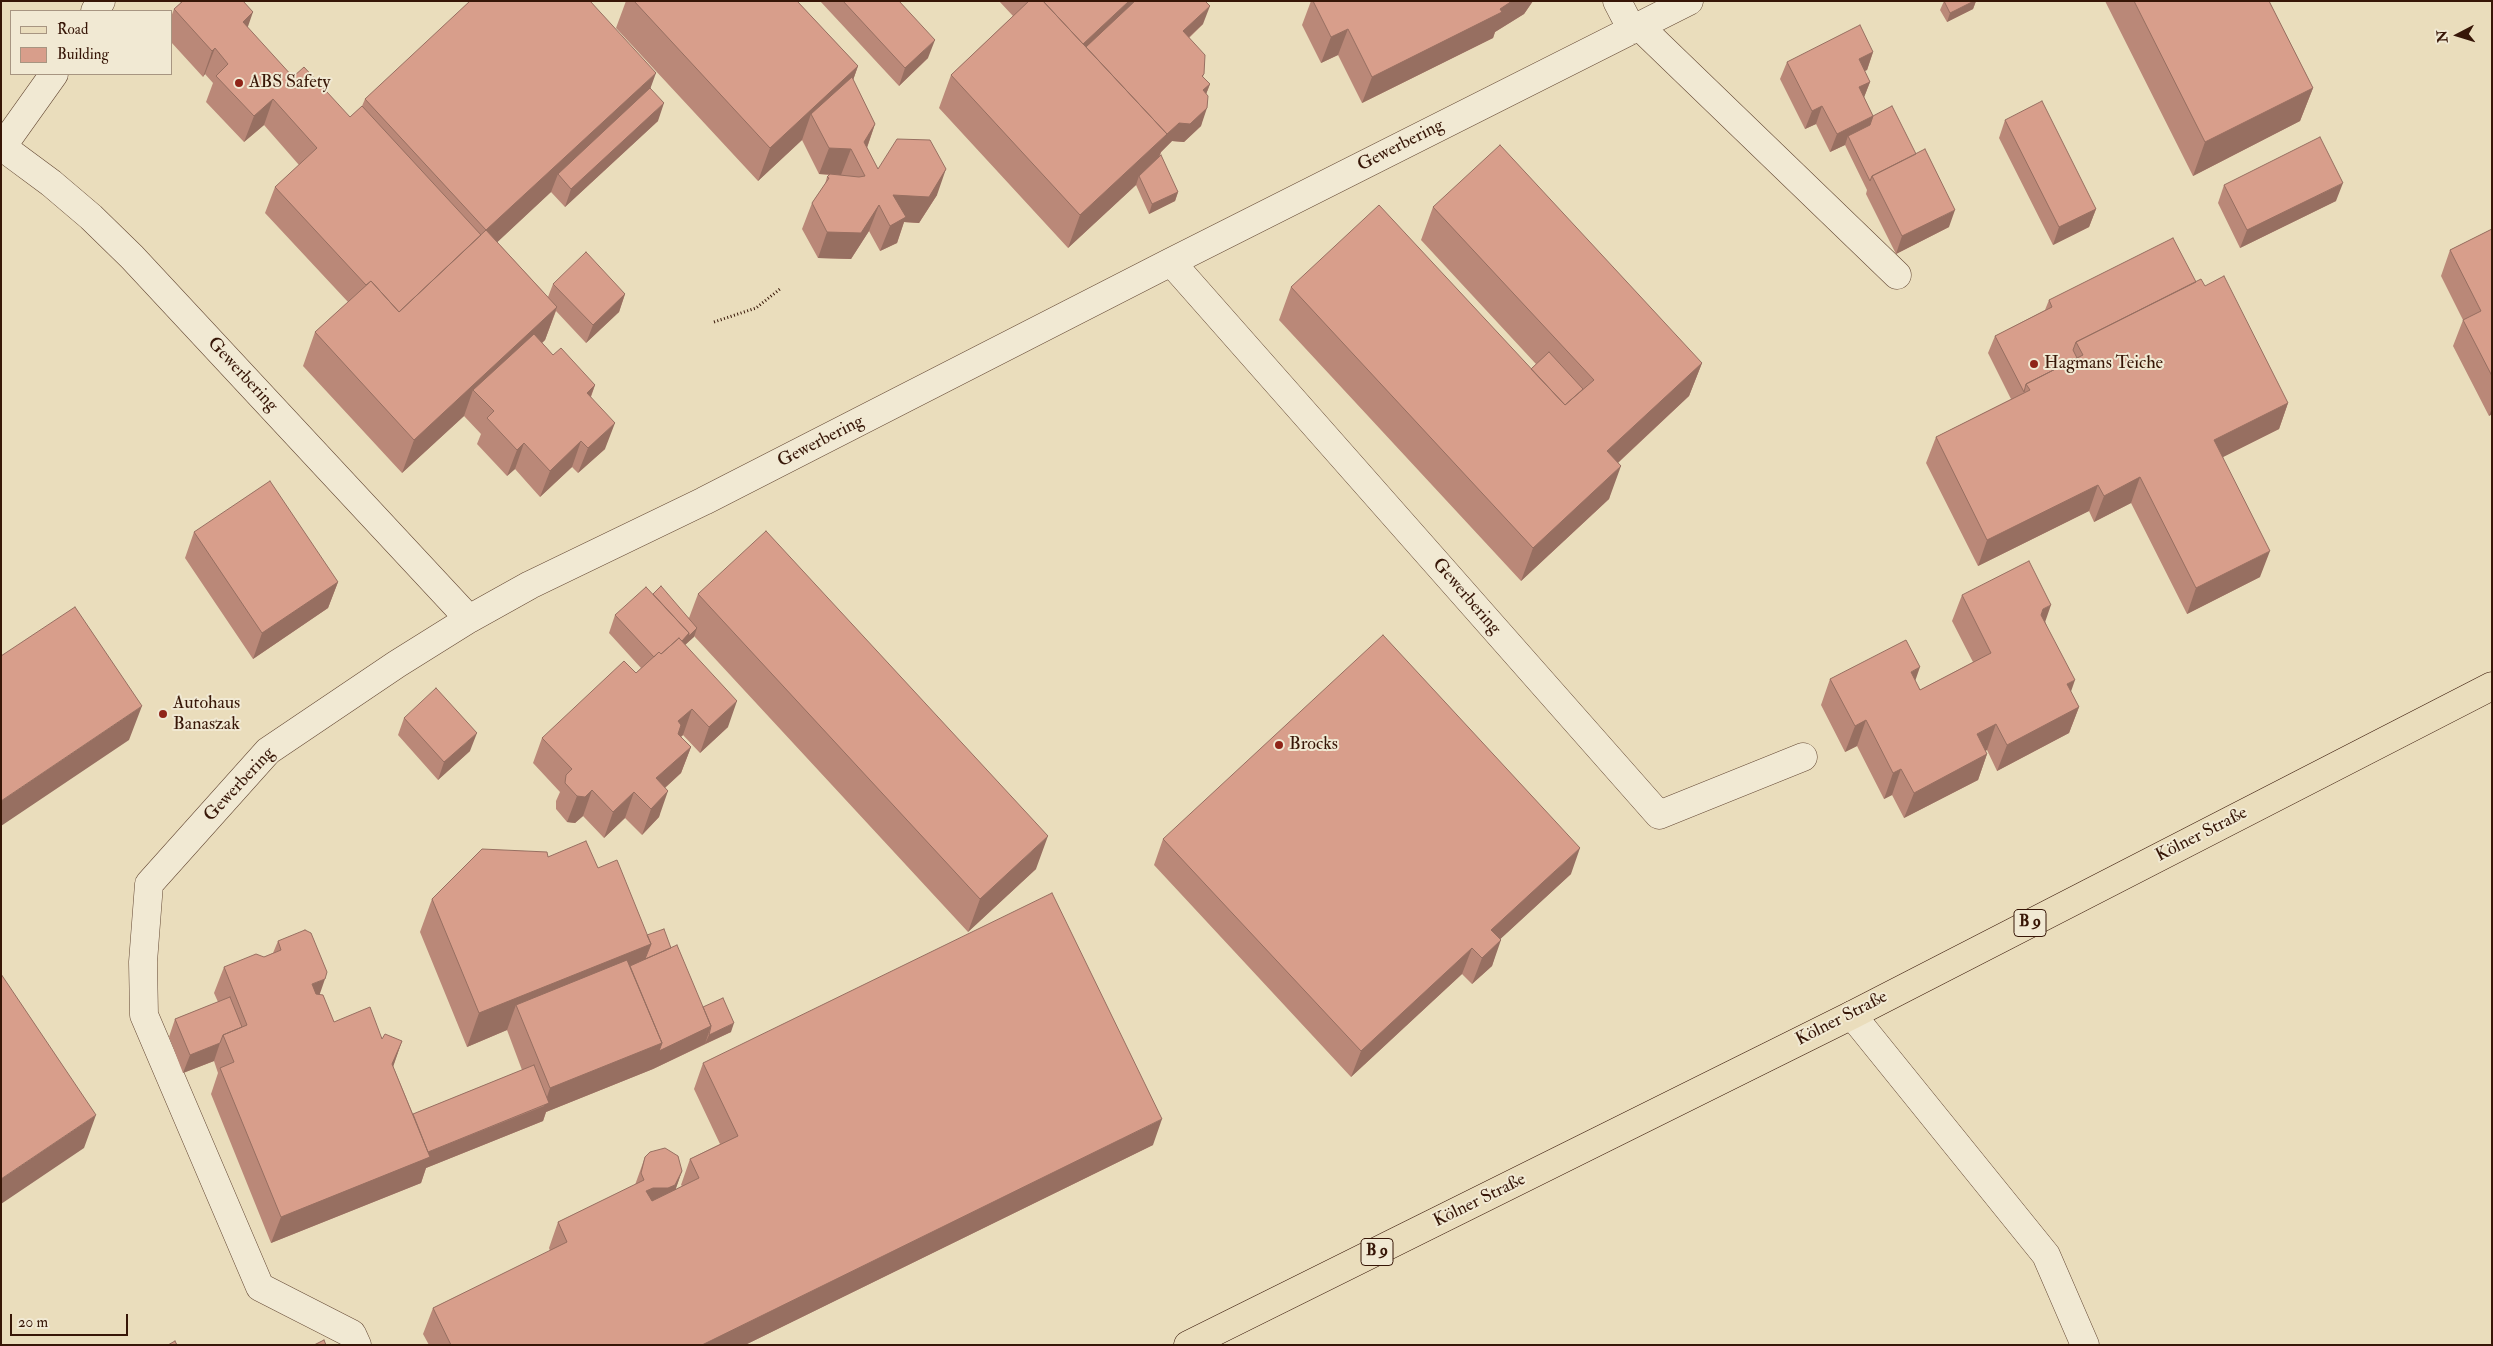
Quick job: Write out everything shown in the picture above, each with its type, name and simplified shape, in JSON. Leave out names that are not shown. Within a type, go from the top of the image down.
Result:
[{"type":"main road","name":"Kölner Straße","points":[[1188,1345],[1852,1015],[2492,686]]},
{"type":"street","points":[[1617,1],[1635,28],[1897,275]]},
{"type":"street","name":"Gewerbering","points":[[357,1345],[352,1334],[260,1287],[144,1015],[143,962],[149,884],[268,751],[469,619],[530,585],[704,501],[1170,262],[1689,1]]},
{"type":"street","name":"Gewerbering","points":[[53,75],[2,147],[51,183],[91,217],[132,257],[469,619]]},
{"type":"street","name":"Gewerbering","points":[[1170,262],[1660,815],[1803,757]]},
{"type":"street","points":[[1852,1015],[2046,1255],[2085,1345]]},
{"type":"path","points":[[714,322],[756,308],[780,289]]},
{"type":"building","points":[[183,1],[243,1],[253,12],[243,22],[293,77],[304,67],[350,117],[362,106],[481,235],[399,312],[371,281],[366,285],[275,187],[317,148],[273,99],[254,116],[216,76],[228,64],[215,48],[212,51],[174,9]]},
{"type":"building","points":[[470,1],[590,1],[656,73],[486,230],[365,99]]},
{"type":"building","points":[[634,1],[797,1],[858,66],[770,148]]},
{"type":"building","points":[[843,1],[899,1],[935,40],[905,68]]},
{"type":"building","points":[[1029,1],[1043,1],[1167,134],[1080,215],[951,75]]},
{"type":"building","points":[[1043,1],[1129,1],[1083,44]]},
{"type":"building","points":[[1135,1],[1205,1],[1210,6],[1183,31],[1205,55],[1204,74],[1202,76],[1210,84],[1203,90],[1208,96],[1207,108],[1190,124],[1179,123],[1167,134],[1086,47]]},
{"type":"building","points":[[1313,1],[1512,1],[1500,9],[1502,12],[1372,77],[1348,29],[1331,37]]},
{"type":"building","points":[[1944,1],[1974,1],[1950,13]]},
{"type":"building","points":[[2134,1],[2269,1],[2313,88],[2205,142]]},
{"type":"building","points":[[1860,25],[1873,52],[1859,59],[1870,82],[1859,87],[1873,116],[1837,134],[1822,106],[1812,111],[1787,62]]},
{"type":"building","points":[[852,77],[875,124],[864,142],[878,169],[897,139],[930,140],[946,169],[929,197],[893,195],[906,217],[890,226],[879,205],[861,233],[827,232],[812,203],[829,178],[827,177],[830,174],[865,176],[851,149],[829,148],[811,114]]},
{"type":"building","points":[[650,88],[664,103],[571,189],[558,174]]},
{"type":"building","points":[[2042,101],[2096,209],[2059,227],[2005,120]]},
{"type":"building","points":[[1892,106],[1916,154],[1872,176],[1870,181],[1848,136],[1870,125],[1873,116]]},
{"type":"building","points":[[2320,137],[2343,183],[2247,230],[2224,185]]},
{"type":"building","points":[[1500,145],[1702,363],[1607,451],[1621,466],[1533,548],[1291,287],[1379,205],[1565,405],[1594,380],[1433,207]]},
{"type":"building","points":[[1925,149],[1955,210],[1902,236],[1872,176]]},
{"type":"building","points":[[1161,155],[1178,192],[1152,204],[1139,176]]},
{"type":"building","points":[[2492,229],[2492,376],[2463,320],[2481,311],[2450,250]]},
{"type":"building","points":[[486,230],[557,307],[414,440],[315,332],[371,281],[399,312]]},
{"type":"building","points":[[2173,238],[2196,282],[2076,342],[2073,350],[2077,358],[2026,384],[2024,392],[1995,336],[2052,307],[2049,300]]},
{"type":"building","points":[[586,252],[625,294],[593,325],[553,284]]},
{"type":"building","points":[[2224,276],[2288,403],[2214,440],[2270,551],[2196,588],[2140,477],[2104,496],[2098,485],[1987,540],[1936,437],[2030,390],[2026,384],[2083,355],[2076,342],[2201,279],[2205,286]]},
{"type":"building","points":[[534,334],[553,355],[561,348],[595,385],[587,393],[615,423],[588,448],[581,441],[550,471],[524,443],[517,450],[487,418],[494,411],[473,390]]},
{"type":"building","points":[[1549,352],[1583,389],[1565,405],[1531,369]]},
{"type":"building","points":[[270,481],[338,582],[262,633],[194,532]]},
{"type":"building","points":[[766,531],[1048,836],[980,899],[698,594]]},
{"type":"building","points":[[2029,561],[2051,605],[2043,609],[2041,615],[2075,680],[2067,684],[2079,707],[2007,745],[1996,724],[1977,734],[1987,754],[1914,793],[1901,769],[1893,773],[1866,720],[1855,726],[1830,679],[1906,640],[1920,667],[1911,672],[1920,690],[1991,653],[1962,595]]},
{"type":"building","points":[[661,586],[697,628],[689,636],[689,633],[653,594]]},
{"type":"building","points":[[646,587],[689,633],[682,641],[679,638],[661,654],[659,652],[654,657],[615,615]]},
{"type":"building","points":[[75,607],[142,706],[1,801],[1,656]]},
{"type":"building","points":[[1383,635],[1580,848],[1491,930],[1501,940],[1482,958],[1472,948],[1361,1051],[1163,839]]},
{"type":"building","points":[[679,638],[737,701],[709,727],[692,709],[678,721],[681,725],[678,734],[691,747],[656,778],[668,791],[651,809],[634,792],[613,812],[592,790],[585,797],[577,796],[565,783],[566,775],[572,769],[542,738],[624,661],[636,673],[659,652],[661,654]]},
{"type":"building","points":[[436,688],[477,733],[444,762],[404,718]]},
{"type":"building","points":[[586,841],[598,868],[617,860],[651,944],[479,1013],[432,899],[482,849],[547,852],[548,857]]},
{"type":"building","points":[[1052,893],[1162,1119],[702,1345],[451,1345],[433,1308],[567,1242],[558,1222],[644,1180],[641,1173],[645,1157],[650,1152],[665,1148],[678,1156],[682,1171],[675,1185],[668,1188],[653,1188],[646,1191],[652,1201],[699,1178],[690,1159],[738,1136],[703,1063]]},
{"type":"building","points":[[664,929],[671,948],[645,959],[651,944],[647,935]]},
{"type":"building","points":[[305,930],[311,933],[327,972],[325,979],[312,984],[316,994],[323,995],[334,1022],[370,1007],[382,1039],[385,1034],[402,1041],[392,1064],[430,1157],[281,1217],[220,1068],[234,1062],[223,1035],[247,1025],[224,967],[256,954],[264,957],[281,950],[278,941]]},
{"type":"building","points":[[677,945],[711,1026],[659,1051],[662,1043],[630,966]]},
{"type":"building","points":[[627,960],[662,1043],[550,1088],[516,1005]]},
{"type":"building","points":[[1,974],[96,1115],[1,1179]]},
{"type":"building","points":[[230,997],[242,1027],[223,1035],[220,1043],[190,1055],[175,1019]]},
{"type":"building","points":[[723,998],[734,1023],[709,1035],[711,1026],[703,1007]]},
{"type":"building","points":[[534,1065],[549,1103],[428,1152],[413,1114]]},
{"type":"building","points":[[324,1340],[326,1345],[314,1345]]},
{"type":"building","points":[[175,1341],[177,1345],[168,1345]]},
{"type":"place","name":"ABS Safety","points":[[239,83]]},
{"type":"place","name":"Hagmans Teiche","points":[[2034,364]]},
{"type":"place","name":"Autohaus Banaszak","points":[[163,714]]},
{"type":"place","name":"Brocks","points":[[1279,745]]}]
